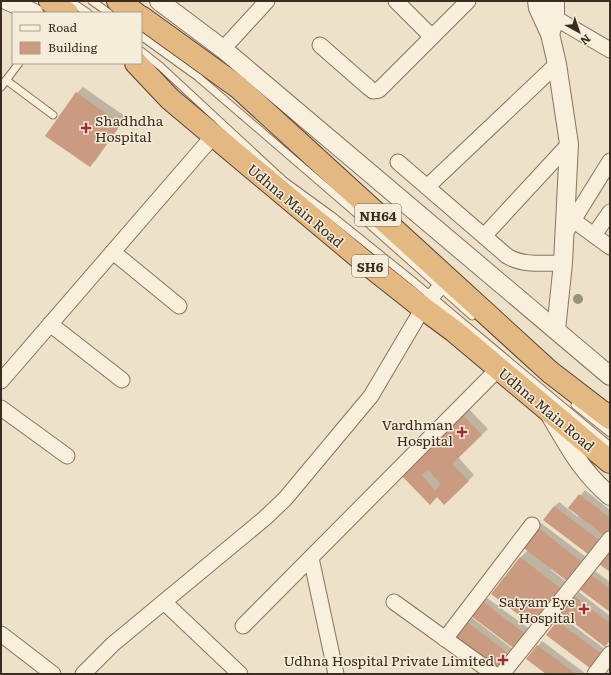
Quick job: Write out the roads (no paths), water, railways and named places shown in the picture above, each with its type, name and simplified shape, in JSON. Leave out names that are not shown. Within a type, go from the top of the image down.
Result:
[{"type":"highway","points":[[50,1],[66,12]]},
{"type":"highway","points":[[118,1],[134,12]]},
{"type":"highway","name":"NH64","points":[[142,18],[238,87],[435,292],[550,372],[610,418]]},
{"type":"highway","name":"Udhna Main Road","points":[[137,64],[164,93],[361,259],[435,292],[454,331],[500,368],[610,462]]},
{"type":"street","points":[[8,1],[32,12]]},
{"type":"street","points":[[159,1],[224,49],[610,376]]},
{"type":"street","points":[[224,49],[267,1]]},
{"type":"street","points":[[396,1],[432,37]]},
{"type":"street","points":[[320,45],[368,87],[374,90],[379,90],[468,1]]},
{"type":"street","points":[[538,5],[553,18],[610,50]]},
{"type":"street","points":[[553,18],[557,64],[569,144],[569,228],[563,263],[556,330]]},
{"type":"street","points":[[427,187],[557,64]]},
{"type":"street","points":[[1,381],[214,135]]},
{"type":"street","points":[[484,236],[569,144]]},
{"type":"street","points":[[569,228],[610,161]]},
{"type":"street","points":[[398,162],[514,260],[521,262],[563,263]]},
{"type":"street","points":[[594,235],[610,212]]},
{"type":"street","points":[[569,228],[594,235],[610,247]]},
{"type":"street","points":[[113,252],[179,306]]},
{"type":"street","points":[[83,674],[113,644],[265,518],[285,499],[371,396],[435,292]]},
{"type":"street","points":[[50,324],[122,380]]},
{"type":"street","points":[[244,626],[500,368]]},
{"type":"street","points":[[1,408],[67,456]]},
{"type":"street","points":[[547,409],[576,460],[585,472],[610,496]]},
{"type":"street","points":[[445,639],[532,525]]},
{"type":"street","points":[[502,674],[610,539]]},
{"type":"street","points":[[311,558],[336,674]]},
{"type":"street","points":[[164,602],[240,674]]},
{"type":"street","points":[[394,602],[494,674]]},
{"type":"street","points":[[1,634],[53,674]]},
{"type":"street","points":[[595,674],[610,654]]},
{"type":"lane","points":[[70,1],[86,12]]},
{"type":"lane","points":[[92,1],[108,12]]},
{"type":"lane","points":[[142,37],[198,77],[369,224],[435,292],[610,446]]},
{"type":"lane","points":[[142,52],[160,66],[284,181],[435,292],[479,322]]},
{"type":"lane","points":[[1,87],[18,64]]},
{"type":"lane","points":[[6,80],[53,114]]},
{"type":"lane","points":[[568,399],[610,433]]},
{"type":"place","name":"Shadhdha Hospital","points":[[86,128]]},
{"type":"place","name":"Vardhman Hospital","points":[[462,432]]},
{"type":"place","name":"Satyam Eye Hospital","points":[[584,609]]},
{"type":"place","name":"Udhna Hospital Private Limited","points":[[503,660]]}]
